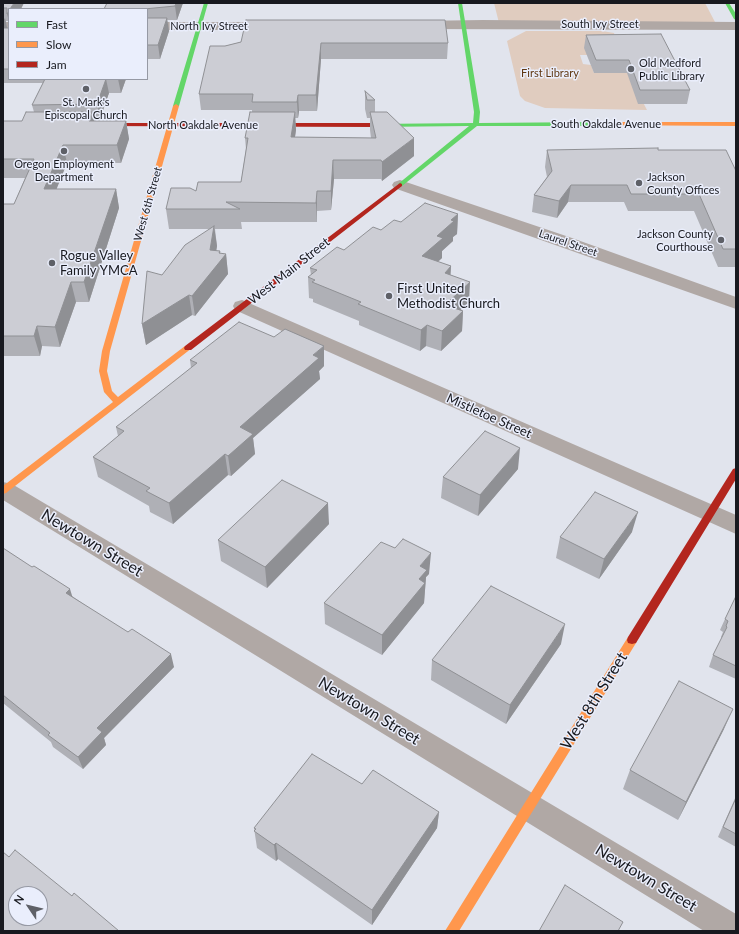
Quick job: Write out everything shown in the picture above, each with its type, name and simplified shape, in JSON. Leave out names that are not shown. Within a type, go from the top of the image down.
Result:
[{"type":"street","name":"West 6th Street","points":[[118,402],[108,392],[103,371],[106,351],[206,3]]},
{"type":"street","points":[[460,3],[477,112],[476,124]]},
{"type":"street","points":[[727,3],[736,18]]},
{"type":"street","points":[[402,26],[464,25]]},
{"type":"street","name":"South Ivy Street","points":[[464,25],[736,26]]},
{"type":"street","name":"North Ivy Street","points":[[148,26],[285,26]]},
{"type":"street","name":"South Oakdale Avenue","points":[[476,124],[736,124]]},
{"type":"street","name":"North Oakdale Avenue","points":[[83,125],[476,124]]},
{"type":"street","name":"West Main Street","points":[[4,490],[400,185],[476,124]]},
{"type":"street","name":"Laurel Street","points":[[400,185],[566,242],[736,303]]},
{"type":"street","name":"Mistletoe Street","points":[[242,306],[736,525]]},
{"type":"street","name":"West 8th Street","points":[[452,931],[736,471]]},
{"type":"street","name":"Newtown Street","points":[[4,490],[528,808],[734,931]]},
{"type":"green space","points":[[494,3],[705,3],[715,22],[499,23]]},
{"type":"green space","name":"First Library","points":[[526,31],[602,31],[614,33],[619,47],[587,55],[580,55],[583,64],[591,65],[594,73],[628,73],[647,110],[545,108],[525,101],[520,96],[507,41]]},
{"type":"building","points":[[3,3],[14,3],[11,8],[8,8],[7,14],[7,8],[3,8]]},
{"type":"building","points":[[107,3],[176,3],[175,6],[148,9],[104,8]]},
{"type":"building","points":[[148,18],[167,18],[158,45],[148,45]]},
{"type":"building","points":[[246,20],[445,20],[448,43],[321,43],[316,95],[298,95],[297,102],[252,102],[253,94],[199,94],[210,46],[225,46],[241,42]]},
{"type":"building","points":[[3,28],[8,28],[8,69],[3,69]]},
{"type":"building","points":[[661,34],[690,90],[640,90],[629,60],[596,60],[586,35]]},
{"type":"building","name":"St. Mark's Episcopal Church","points":[[44,80],[106,80],[97,104],[32,105]]},
{"type":"building","points":[[365,91],[375,100],[367,100]]},
{"type":"building","points":[[26,112],[92,112],[89,121],[126,121],[117,145],[63,145],[44,189],[116,189],[84,282],[71,282],[55,327],[37,326],[34,336],[3,336],[3,204],[14,204],[34,159],[3,159],[3,121],[22,121]]},
{"type":"building","points":[[250,112],[295,112],[291,137],[376,138],[370,112],[387,112],[414,138],[382,162],[381,160],[333,160],[331,191],[317,191],[316,203],[226,202],[240,209],[166,209],[171,188],[190,188],[196,191],[198,182],[241,182],[248,138],[245,138]]},
{"type":"building","points":[[658,148],[658,150],[726,150],[736,171],[736,249],[723,249],[699,194],[631,194],[627,185],[571,185],[559,201],[534,195],[552,171],[547,150]]},
{"type":"building","points":[[425,203],[458,214],[451,220],[454,221],[437,236],[443,238],[422,256],[451,266],[445,273],[470,282],[445,305],[463,311],[442,331],[427,325],[421,330],[358,304],[361,302],[312,282],[315,280],[308,277],[317,270],[310,268],[337,247],[344,250],[373,227],[381,230],[394,220],[401,222]]},
{"type":"building","points":[[214,226],[210,250],[220,251],[219,253],[226,254],[192,296],[189,295],[142,324],[147,271],[162,275],[185,245]]},
{"type":"building","points":[[239,322],[274,337],[285,329],[324,346],[313,355],[319,358],[240,427],[253,434],[228,456],[225,454],[169,503],[146,491],[150,488],[93,457],[124,431],[116,427],[197,363],[190,360]]},
{"type":"building","points":[[485,431],[520,448],[480,495],[443,477]]},
{"type":"building","points":[[282,480],[328,503],[265,567],[218,540]]},
{"type":"building","points":[[595,492],[638,512],[604,559],[560,537]]},
{"type":"building","points":[[403,539],[431,553],[420,566],[427,570],[419,579],[425,583],[382,635],[324,603],[381,542],[395,548]]},
{"type":"building","points":[[3,548],[70,589],[66,593],[128,632],[132,629],[171,654],[97,728],[102,732],[78,757],[48,735],[50,733],[3,695]]},
{"type":"building","points":[[491,586],[565,624],[510,705],[432,660]]},
{"type":"building","points":[[736,596],[736,666],[713,655],[727,627],[728,621],[725,619]]},
{"type":"building","points":[[679,681],[733,709],[686,802],[630,770]]},
{"type":"building","points":[[312,754],[362,784],[373,770],[439,812],[372,910],[276,843],[274,845],[254,831],[256,829],[254,828]]},
{"type":"building","points":[[736,798],[736,834],[723,827]]},
{"type":"building","points":[[15,850],[72,896],[74,893],[119,931],[3,931],[3,852],[9,857]]},
{"type":"building","points":[[565,885],[623,922],[618,931],[539,931]]},
{"type":"traffic: fast","points":[[176,106],[206,3]]},
{"type":"traffic: fast","points":[[400,185],[476,124],[477,112],[460,3]]},
{"type":"traffic: fast","points":[[727,3],[736,18]]},
{"type":"traffic: fast","points":[[373,125],[597,124]]},
{"type":"traffic: slow","points":[[118,402],[108,392],[103,371],[106,351],[176,106]]},
{"type":"traffic: slow","points":[[597,124],[736,124]]},
{"type":"traffic: slow","points":[[3,491],[188,348]]},
{"type":"traffic: slow","points":[[452,931],[632,640]]},
{"type":"traffic: jam","points":[[96,125],[373,125]]},
{"type":"traffic: jam","points":[[188,348],[400,185]]},
{"type":"traffic: jam","points":[[632,640],[736,471]]},
{"type":"place","name":"Old Medford Public Library","points":[[631,69]]},
{"type":"place","name":"St. Mark's Episcopal Church","points":[[86,89]]},
{"type":"place","name":"Oregon Employment Department","points":[[64,151]]},
{"type":"place","name":"Jackson County Offices","points":[[639,183]]},
{"type":"place","name":"Jackson County Courthouse","points":[[721,240]]},
{"type":"place","name":"Rogue Valley Family YMCA","points":[[52,263]]},
{"type":"place","name":"First United Methodist Church","points":[[389,296]]}]
